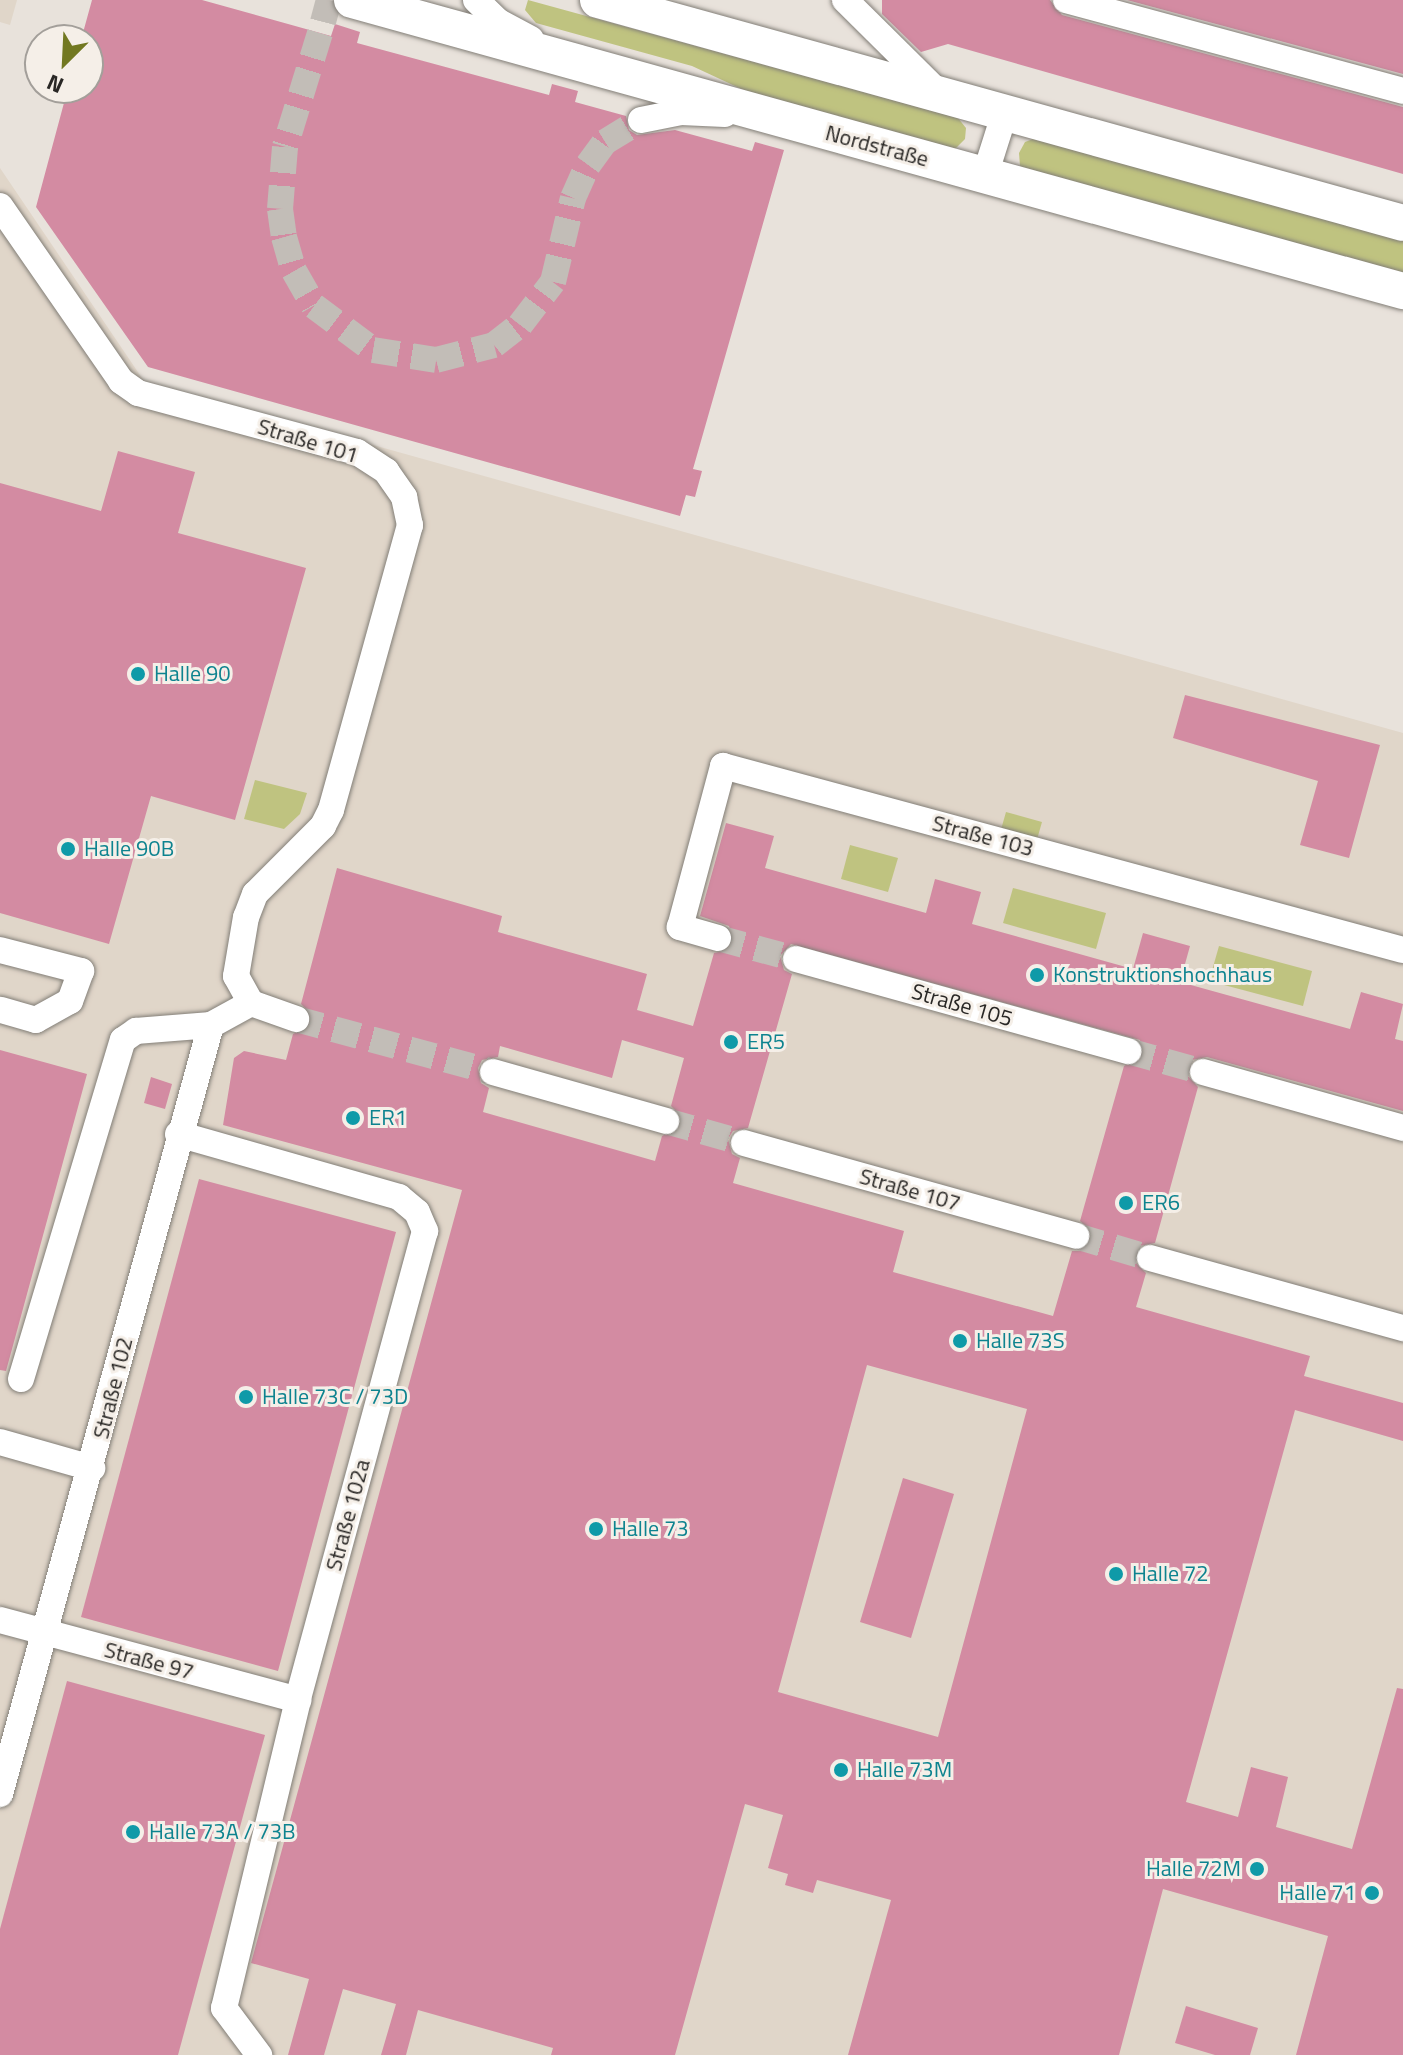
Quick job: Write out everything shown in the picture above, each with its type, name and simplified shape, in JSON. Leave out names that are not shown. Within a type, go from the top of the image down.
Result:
[{"type":"street","name":"Nordstraße","points":[[352,0],[1403,291]]},
{"type":"street","points":[[476,0],[499,22],[577,62]]},
{"type":"street","points":[[598,0],[1004,115],[1403,223]]},
{"type":"street","points":[[845,0],[944,98]]},
{"type":"street","points":[[1066,0],[1403,91]]},
{"type":"street","points":[[641,120],[681,112],[773,117]]},
{"type":"street","points":[[985,175],[1004,115]]},
{"type":"street","name":"Straße 101","points":[[0,206],[121,381],[138,393],[357,452],[386,471],[404,497],[410,525],[339,787],[323,826],[255,894],[238,945],[236,976],[251,1003]]},
{"type":"street","name":"Straße 103","points":[[718,938],[686,929],[723,766],[1403,950]]},
{"type":"street","points":[[0,950],[81,971],[70,1001],[36,1020],[0,1010]]},
{"type":"street","name":"Straße 105","points":[[796,959],[1128,1051]]},
{"type":"street","points":[[21,1379],[123,1040],[136,1031],[211,1025],[251,1003],[296,1019]]},
{"type":"street","name":"Straße 102","points":[[0,1794],[92,1468],[178,1134],[211,1025]]},
{"type":"street","points":[[493,1072],[654,1118]]},
{"type":"street","points":[[1203,1072],[1403,1128]]},
{"type":"street","name":"Straße 102a","points":[[178,1134],[399,1197],[417,1212],[425,1231],[298,1700],[249,1893],[224,2008],[259,2055]]},
{"type":"street","name":"Straße 107","points":[[744,1143],[1076,1236]]},
{"type":"street","points":[[1150,1258],[1403,1328]]},
{"type":"street","points":[[0,1442],[92,1468]]},
{"type":"street","name":"Straße 97","points":[[0,1620],[298,1700]]},
{"type":"shaded area","points":[[0,0],[17,0],[10,25],[0,22]]},
{"type":"shaded area","points":[[0,168],[144,381],[1403,733],[1403,2055],[0,2055]]},
{"type":"green space","points":[[528,0],[958,118],[966,128],[965,139],[955,149],[767,101],[692,66],[536,23],[525,10]]},
{"type":"green space","points":[[1036,138],[1403,239],[1403,277],[1032,175],[1020,166],[1019,153],[1025,142]]},
{"type":"green space","points":[[255,780],[307,793],[300,814],[284,829],[244,819]]},
{"type":"green space","points":[[1006,812],[1042,822],[1036,843],[1000,833]]},
{"type":"green space","points":[[850,845],[898,858],[888,892],[841,879]]},
{"type":"green space","points":[[1013,888],[1106,913],[1096,949],[1003,923]]},
{"type":"green space","points":[[1219,946],[1312,971],[1303,1006],[1209,981]]},
{"type":"building","points":[[92,0],[202,0],[331,36],[335,24],[360,32],[357,43],[549,95],[552,84],[578,91],[575,102],[626,116],[629,130],[637,135],[675,130],[752,151],[755,142],[784,150],[693,469],[702,471],[695,497],[686,495],[680,516],[148,367],[36,207],[64,104],[104,104],[104,24],[85,24]]},
{"type":"building","points":[[882,0],[1050,0],[1062,15],[1403,107],[1403,174],[948,44],[921,52],[882,14]]},
{"type":"building","points":[[1127,0],[1403,0],[1403,74]]},
{"type":"building","name":"Halle 90","points":[[118,451],[195,472],[178,533],[306,568],[235,820],[151,796],[109,944],[0,913],[0,483],[101,511]]},
{"type":"building","points":[[1185,695],[1380,745],[1349,858],[1300,845],[1318,781],[1173,738]]},
{"type":"building","points":[[726,823],[774,836],[765,868],[926,913],[935,879],[981,892],[972,924],[1133,969],[1143,933],[1190,946],[1180,982],[1350,1029],[1361,992],[1403,1004],[1395,1039],[1403,1041],[1403,1111],[1207,1057],[1192,1060],[1187,1075],[1198,1087],[1155,1243],[1139,1246],[1134,1261],[1146,1273],[1136,1307],[1310,1356],[1304,1376],[1403,1403],[1403,1441],[1295,1410],[1186,1802],[1238,1817],[1251,1767],[1288,1777],[1276,1827],[1352,1849],[1397,1688],[1403,1689],[1403,2055],[1296,2055],[1328,1936],[1163,1889],[1119,2055],[848,2055],[891,1900],[817,1880],[813,1893],[785,1885],[788,1874],[768,1868],[783,1815],[745,1804],[675,2055],[551,2055],[553,2048],[418,2010],[406,2055],[381,2055],[396,2004],[343,1989],[324,2055],[288,2055],[309,1979],[251,1963],[462,1190],[223,1125],[234,1058],[244,1051],[286,1060],[293,1034],[311,1025],[312,1015],[301,1004],[337,868],[502,916],[498,932],[647,974],[637,1010],[693,1026],[714,953],[728,950],[733,942],[729,926],[700,916]],"holes":[[[791,944],[1140,1040],[1143,1056],[1124,1066],[1080,1221],[1091,1231],[1091,1241],[1081,1251],[1072,1251],[1053,1316],[893,1272],[904,1231],[733,1183],[740,1158],[732,1154],[728,1139],[733,1131],[748,1128],[792,974],[784,970],[780,956]],[[622,1040],[684,1058],[671,1106],[681,1116],[681,1126],[662,1136],[655,1161],[483,1112],[489,1088],[481,1083],[478,1068],[482,1060],[498,1057],[500,1046],[612,1078]],[[867,1365],[1027,1409],[938,1737],[778,1692]]]},
{"type":"building","points":[[0,1050],[87,1074],[6,1371],[0,1370]]},
{"type":"building","points":[[151,1077],[172,1084],[165,1109],[144,1103]]},
{"type":"building","name":"Halle 73C / 73D","points":[[199,1179],[396,1232],[278,1671],[81,1617]]},
{"type":"building","points":[[903,1478],[954,1494],[911,1638],[860,1622]]},
{"type":"building","name":"Halle 73A / 73B","points":[[67,1681],[265,1735],[178,2055],[0,2055],[0,1929]]},
{"type":"building","points":[[1186,2006],[1258,2028],[1250,2055],[1215,2055],[1175,2043]]},
{"type":"tunnel","points":[[323,22],[329,0]]},
{"type":"tunnel","points":[[320,33],[285,147],[280,209],[284,237],[294,271],[314,306],[373,350],[436,360],[494,345],[520,325],[553,282],[573,198],[588,165],[605,142],[641,120]]},
{"type":"tunnel","points":[[718,938],[796,959]]},
{"type":"tunnel","points":[[296,1019],[493,1072]]},
{"type":"tunnel","points":[[1128,1051],[1203,1072]]},
{"type":"tunnel","points":[[666,1121],[744,1143]]},
{"type":"tunnel","points":[[1076,1236],[1150,1258]]},
{"type":"place","name":"Halle 90","points":[[138,674]]},
{"type":"place","name":"Halle 90B","points":[[68,849]]},
{"type":"place","name":"Konstruktionshochhaus","points":[[1037,975]]},
{"type":"place","name":"ER5","points":[[731,1042]]},
{"type":"place","name":"ER1","points":[[353,1118]]},
{"type":"place","name":"ER6","points":[[1126,1203]]},
{"type":"place","name":"Halle 73S","points":[[960,1341]]},
{"type":"place","name":"Halle 73C / 73D","points":[[246,1397]]},
{"type":"place","name":"Halle 73","points":[[596,1529]]},
{"type":"place","name":"Halle 72","points":[[1116,1574]]},
{"type":"place","name":"Halle 73M","points":[[841,1770]]},
{"type":"place","name":"Halle 73A / 73B","points":[[133,1832]]},
{"type":"place","name":"Halle 72M","points":[[1257,1869]]},
{"type":"place","name":"Halle 71","points":[[1372,1893]]}]
